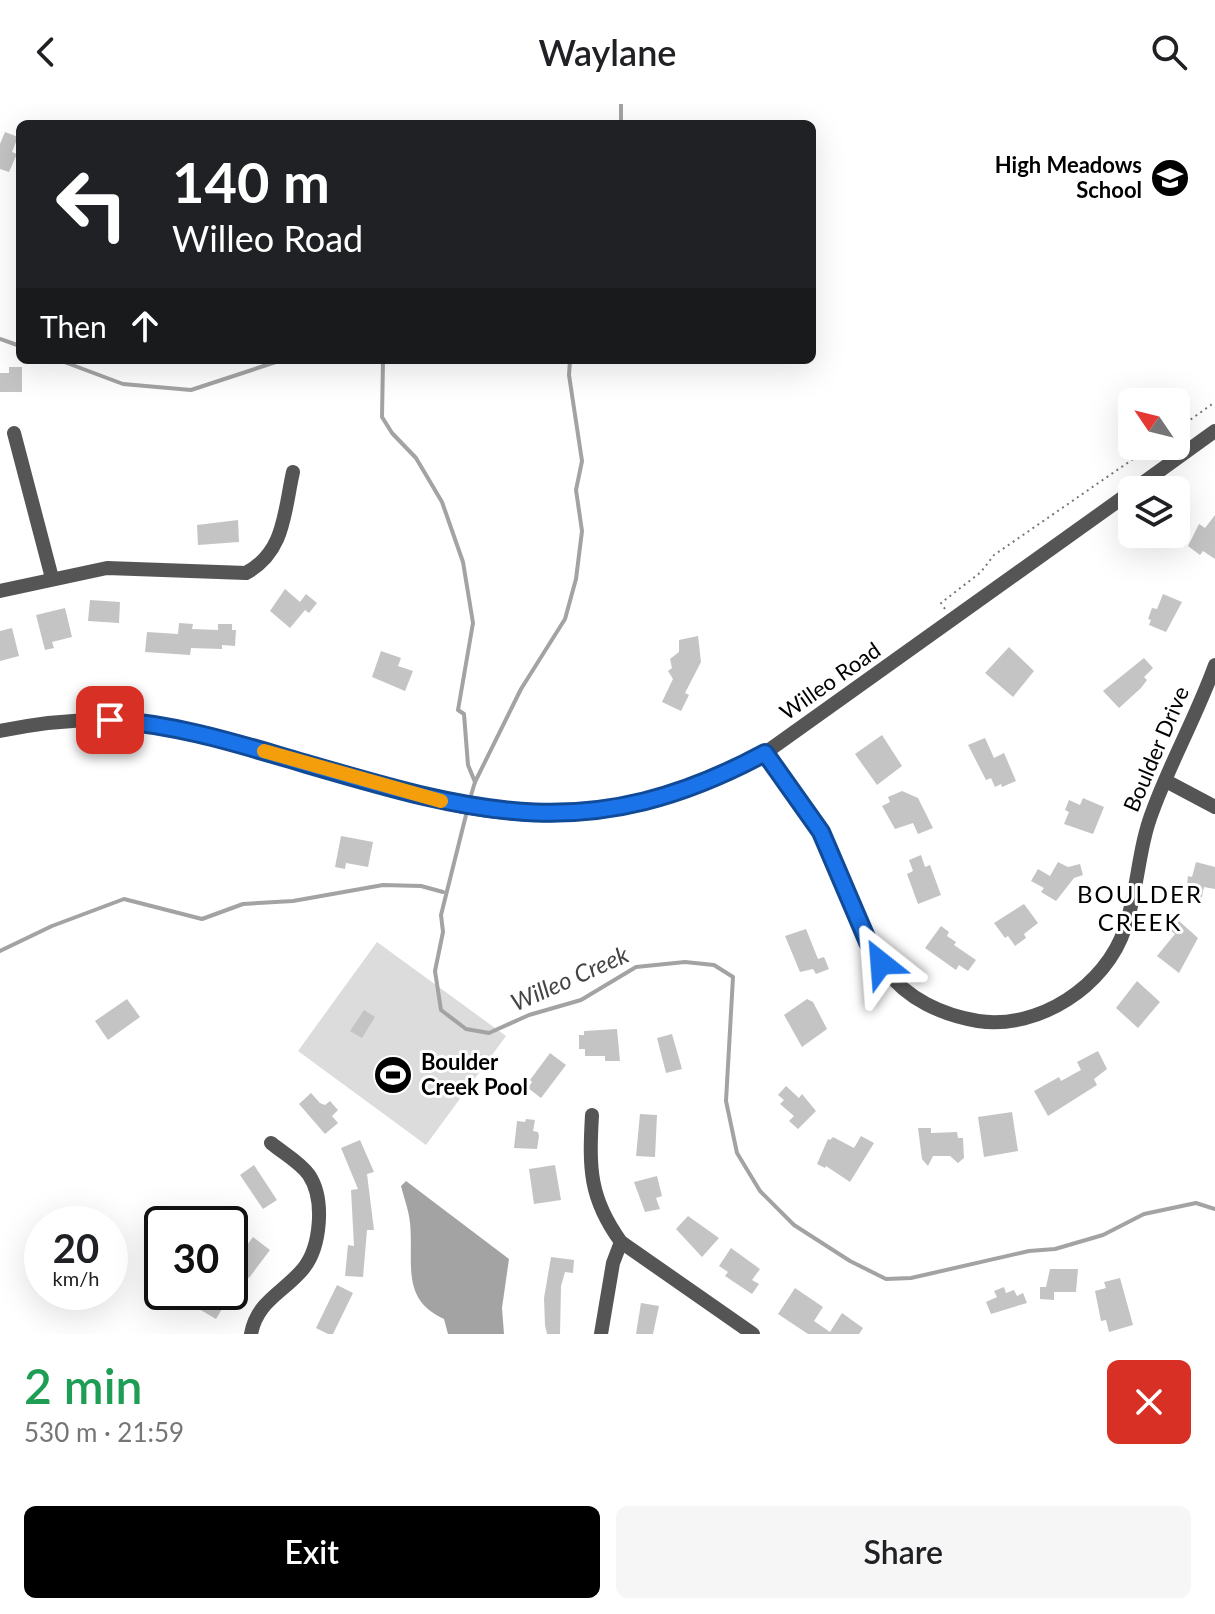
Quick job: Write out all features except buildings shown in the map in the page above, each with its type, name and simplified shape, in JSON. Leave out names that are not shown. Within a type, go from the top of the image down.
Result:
[{"type":"street","name":"Willeo Road","points":[[1152,476],[1215,431]]},
{"type":"street","points":[[14,433],[52,578]]},
{"type":"street","points":[[0,591],[86,570],[129,567],[246,573],[260,566],[273,552],[293,472]]},
{"type":"street","name":"Willeo Road","points":[[0,731],[75,721],[149,724],[219,738],[466,806],[531,814],[586,813],[663,797],[712,779],[765,753],[1118,500]]},
{"type":"street","name":"Boulder Drive","points":[[765,753],[821,832],[868,942],[886,970],[906,991],[930,1006],[957,1017],[984,1021],[1019,1019],[1052,1009],[1080,991],[1104,967],[1125,928],[1146,831],[1215,665]]},
{"type":"street","points":[[1166,781],[1215,807]]},
{"type":"street","points":[[592,1115],[592,1184],[605,1220],[621,1242],[753,1334]]},
{"type":"street","points":[[251,1334],[260,1308],[304,1268],[317,1238],[317,1196],[313,1185],[302,1168],[271,1143]]},
{"type":"street","points":[[601,1334],[613,1263],[621,1242]]},
{"type":"path","points":[[1190,420],[1215,402]]},
{"type":"path","points":[[952,621],[941,603],[981,572],[994,555],[1132,460]]},
{"type":"shaded area","points":[[377,942],[506,1036],[426,1145],[298,1051]]},
{"type":"shaded area","points":[[406,1181],[509,1259],[502,1308],[504,1334],[448,1334],[444,1319],[421,1301],[412,1278],[410,1223],[401,1186]]},
{"type":"waterway","points":[[621,104],[621,120]]},
{"type":"waterway","name":"Willeo Creek","points":[[0,339],[16,345]]},
{"type":"waterway","name":"Willeo Creek","points":[[70,364],[123,384],[191,390],[270,364]]},
{"type":"waterway","name":"Willeo Creek","points":[[383,364],[382,417],[392,433],[416,458],[442,502],[463,562],[473,623],[458,710],[464,714],[468,765],[475,782],[469,802]]},
{"type":"waterway","points":[[475,782],[521,689],[565,619],[576,579],[582,531],[576,490],[582,461],[570,364]]},
{"type":"waterway","name":"Willeo Creek","points":[[467,811],[441,915],[443,932],[435,971],[441,1010],[466,1029],[489,1033],[529,1015],[581,1000],[636,967],[685,962],[714,965],[733,977],[726,1101],[737,1153],[760,1191],[794,1225],[850,1261],[886,1279],[911,1278],[1029,1251],[1055,1249],[1103,1235],[1144,1214],[1196,1203],[1215,1209]]},
{"type":"waterway","points":[[0,951],[52,926],[124,899],[202,919],[243,904],[293,901],[383,885],[421,886],[443,892]]},
{"type":"slow traffic","points":[[264,751],[441,801]]},
{"type":"place","name":"High Meadows School","points":[[1170,178]]},
{"type":"place","name":"Boulder Creek Pool","points":[[393,1075]]},
{"type":"district","name":"BOULDER CREEK","points":[[1140,909]]},
{"type":"route","points":[[110,720],[193,732],[435,799],[483,809],[531,814],[586,813],[625,807],[700,784],[765,753],[821,832],[868,942],[881,963]]}]
